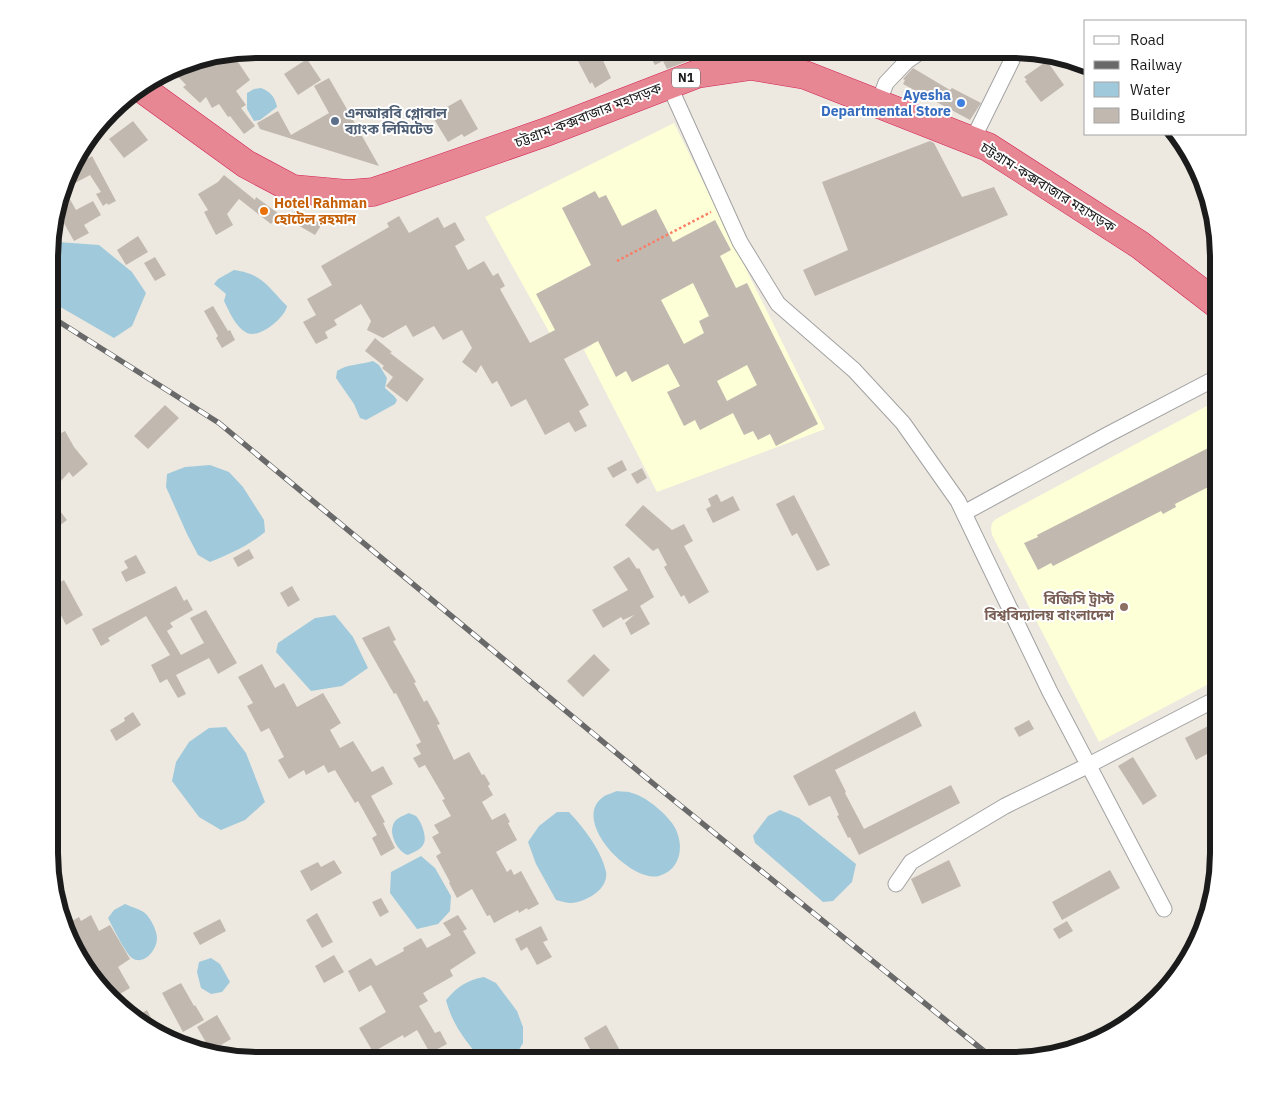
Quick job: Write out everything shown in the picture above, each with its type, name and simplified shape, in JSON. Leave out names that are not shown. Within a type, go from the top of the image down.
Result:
[{"type":"highway","name":"চট্টগ্রাম-কক্সবাজার মহাসড়ক","points":[[146,91],[246,164],[293,189],[348,194],[372,192],[397,184],[549,131],[698,74],[751,66],[805,75],[988,147],[1140,245],[1210,299]]},
{"type":"street","points":[[878,104],[886,83],[911,58]]},
{"type":"street","points":[[972,141],[1012,58]]},
{"type":"street","points":[[669,85],[740,242],[778,304],[854,370],[903,423],[958,501],[1087,766],[1164,909]]},
{"type":"street","points":[[964,513],[1098,439],[1210,381]]},
{"type":"street","points":[[896,884],[912,862],[1005,806],[1210,702]]},
{"type":"path","points":[[616,260],[724,206]]},
{"type":"shaded area","points":[[674,123],[825,429],[657,492],[584,350],[592,345],[585,331],[557,346],[485,217]]},
{"type":"shaded area","name":"বিজিসি ট্রাস্ট বিশ্ববিদ্যালয় বাংলাদেশ","points":[[1210,404],[1210,683],[1099,742],[992,535],[992,523],[996,519]]},
{"type":"water","points":[[261,88],[272,95],[277,107],[260,120],[254,121],[247,109],[247,93]]},
{"type":"water","points":[[58,242],[99,245],[132,272],[146,293],[132,326],[114,338],[58,306]]},
{"type":"water","points":[[234,270],[259,278],[287,306],[277,321],[258,333],[247,333],[239,327],[224,301],[226,294],[214,284],[218,279]]},
{"type":"water","points":[[373,361],[379,365],[387,378],[385,388],[397,400],[395,404],[366,420],[360,418],[354,404],[336,378],[337,371],[341,369]]},
{"type":"water","points":[[210,465],[229,472],[243,487],[264,520],[265,532],[239,549],[210,562],[198,555],[166,487],[167,474],[185,467]]},
{"type":"water","points":[[335,615],[353,637],[368,668],[342,686],[311,691],[276,652],[278,643],[315,618]]},
{"type":"water","points":[[226,727],[246,753],[265,802],[245,820],[221,830],[199,817],[172,781],[176,762],[189,742],[209,728]]},
{"type":"water","points":[[617,791],[630,792],[643,797],[659,809],[672,823],[679,838],[680,846],[677,861],[667,872],[659,876],[647,876],[634,870],[608,848],[599,834],[594,820],[595,808],[603,797]]},
{"type":"water","points":[[780,810],[799,818],[856,864],[852,882],[833,901],[823,902],[755,843],[753,836],[768,816]]},
{"type":"water","points":[[557,812],[569,812],[580,825],[596,848],[606,872],[604,884],[600,889],[595,894],[577,902],[569,903],[556,900],[536,864],[528,842],[539,826]]},
{"type":"water","points":[[409,813],[416,816],[420,821],[425,840],[422,847],[408,855],[398,847],[393,838],[392,829],[399,817]]},
{"type":"water","points":[[421,856],[435,868],[451,896],[450,911],[438,924],[417,929],[390,893],[391,872]]},
{"type":"water","points":[[125,904],[139,909],[146,914],[156,932],[155,947],[149,955],[141,960],[132,958],[129,955],[108,918],[114,910]]},
{"type":"water","points":[[211,958],[220,964],[230,982],[222,992],[211,994],[201,988],[197,972],[199,962]]},
{"type":"water","points":[[484,977],[496,983],[517,1011],[523,1027],[523,1043],[518,1052],[475,1052],[460,1032],[446,1000],[454,991],[472,980]]},
{"type":"building","points":[[583,58],[592,58],[593,60],[602,58],[611,78],[595,88],[592,82],[590,84],[578,61]]},
{"type":"building","points":[[651,58],[695,58],[667,69],[663,61],[655,65]]},
{"type":"building","points":[[236,59],[250,80],[236,91],[246,105],[241,108],[255,126],[244,134],[219,104],[212,108],[206,97],[200,103],[183,87],[186,85],[176,75],[189,69],[191,71],[205,64]]},
{"type":"building","points":[[307,59],[321,80],[298,95],[284,74]]},
{"type":"building","points":[[1047,61],[1064,85],[1041,102],[1024,77]]},
{"type":"building","points":[[913,68],[950,90],[952,88],[981,103],[970,120],[903,84],[905,80],[903,79]]},
{"type":"building","name":"এনআরবি গ্লোবাল ব্যাংক লিমিটেড","points":[[329,78],[379,166],[260,129],[257,123],[278,111],[291,135],[329,113],[314,86]]},
{"type":"building","points":[[461,99],[478,129],[464,137],[462,134],[448,142],[434,119],[449,110],[447,107]]},
{"type":"building","points":[[133,121],[148,140],[124,158],[109,139]]},
{"type":"building","points":[[930,141],[934,143],[962,197],[994,187],[1008,215],[815,296],[803,270],[848,250],[822,182]]},
{"type":"building","points":[[92,156],[116,201],[103,206],[96,194],[101,192],[90,175],[71,185],[81,163]]},
{"type":"building","points":[[224,175],[255,200],[256,197],[279,214],[271,224],[239,199],[227,214],[233,225],[216,235],[204,212],[208,210],[198,194],[218,182]]},
{"type":"building","points":[[595,191],[599,198],[606,195],[622,226],[656,209],[673,242],[715,220],[731,250],[720,256],[736,288],[747,283],[818,424],[776,446],[770,434],[758,440],[753,431],[744,435],[733,413],[700,430],[695,420],[684,426],[667,392],[680,386],[668,364],[632,382],[626,371],[616,377],[598,341],[564,359],[589,405],[579,411],[587,426],[575,432],[569,422],[545,435],[526,399],[511,407],[497,381],[492,384],[481,365],[476,373],[462,362],[472,348],[462,330],[443,340],[434,326],[413,337],[406,325],[383,338],[367,330],[371,321],[361,304],[334,320],[337,325],[325,332],[328,338],[316,344],[303,322],[316,315],[307,299],[332,285],[321,266],[389,227],[387,223],[399,216],[409,233],[438,217],[444,228],[455,222],[465,240],[455,246],[468,270],[484,261],[493,276],[498,273],[505,286],[500,289],[530,343],[555,330],[536,294],[591,265],[562,208]],"holes":[[[693,283],[709,316],[699,321],[704,333],[684,344],[661,300]],[[747,365],[757,385],[727,401],[717,381]]]},
{"type":"building","points":[[67,195],[76,210],[93,201],[101,215],[84,225],[89,233],[74,241],[61,218]]},
{"type":"building","points":[[296,209],[322,224],[315,235],[289,220]]},
{"type":"building","points":[[138,236],[148,252],[126,265],[117,250]]},
{"type":"building","points":[[155,257],[166,275],[155,281],[144,263]]},
{"type":"building","points":[[213,306],[235,340],[222,348],[216,338],[218,336],[204,311]]},
{"type":"building","points":[[375,338],[392,352],[390,353],[424,379],[407,402],[386,386],[393,377],[382,368],[384,366],[365,351]]},
{"type":"building","points":[[165,405],[179,418],[148,449],[134,436]]},
{"type":"building","points":[[65,431],[74,447],[88,464],[73,477],[69,472],[58,484],[58,461],[58,435]]},
{"type":"building","points":[[1210,447],[1210,486],[1175,504],[1176,507],[1163,514],[1161,511],[1053,566],[1051,563],[1038,570],[1024,543],[1038,537],[1037,535]]},
{"type":"building","points":[[622,460],[627,470],[613,478],[607,468]]},
{"type":"building","points":[[642,468],[647,478],[637,484],[631,474]]},
{"type":"building","points":[[717,494],[721,502],[733,496],[740,510],[713,523],[706,509],[711,506],[708,499]]},
{"type":"building","points":[[794,495],[830,565],[817,571],[797,533],[792,536],[776,504]]},
{"type":"building","points":[[643,505],[672,530],[684,524],[693,541],[684,546],[709,592],[689,604],[684,595],[681,597],[664,567],[667,565],[658,548],[653,551],[625,525]]},
{"type":"building","points":[[58,508],[67,520],[58,527]]},
{"type":"building","points":[[249,549],[254,558],[238,567],[233,558]]},
{"type":"building","points":[[136,555],[146,573],[126,582],[121,572],[128,568],[124,561]]},
{"type":"building","points":[[629,557],[637,569],[639,568],[654,597],[640,606],[650,624],[631,635],[625,623],[634,615],[623,620],[621,617],[603,628],[592,610],[628,590],[613,567]]},
{"type":"building","points":[[64,580],[83,615],[66,625],[58,610],[58,583]]},
{"type":"building","points":[[176,586],[184,601],[187,599],[193,610],[170,623],[173,627],[167,631],[181,655],[204,643],[190,618],[206,610],[237,663],[218,674],[209,658],[176,675],[186,694],[178,698],[167,679],[160,683],[151,665],[170,655],[146,616],[108,638],[110,641],[101,646],[92,629]]},
{"type":"building","points":[[292,586],[300,600],[288,607],[280,593]]},
{"type":"building","points":[[389,626],[396,640],[393,641],[416,682],[414,683],[424,702],[427,700],[440,724],[437,725],[454,760],[469,752],[482,775],[484,774],[490,784],[488,786],[493,795],[482,802],[492,820],[505,813],[510,822],[508,823],[517,840],[496,852],[507,872],[511,869],[514,875],[521,871],[539,904],[528,910],[527,908],[519,913],[518,910],[494,923],[490,915],[487,916],[472,889],[457,898],[449,883],[436,856],[441,853],[432,837],[439,833],[434,825],[451,816],[442,800],[445,799],[425,765],[419,768],[413,758],[421,754],[416,745],[421,742],[396,693],[394,694],[362,638]]},
{"type":"building","points":[[594,654],[610,670],[583,697],[567,681]]},
{"type":"building","points":[[262,664],[275,688],[284,683],[297,707],[323,693],[341,723],[330,730],[340,748],[353,741],[372,772],[383,766],[393,784],[371,796],[385,822],[383,823],[395,848],[381,856],[372,838],[377,835],[358,801],[355,803],[335,770],[328,773],[324,765],[306,775],[304,770],[289,779],[278,760],[284,757],[269,728],[261,732],[247,706],[253,703],[238,677]]},
{"type":"building","points":[[915,711],[922,726],[835,770],[845,793],[864,829],[951,785],[960,803],[859,855],[837,816],[839,815],[830,796],[809,806],[793,776]]},
{"type":"building","points":[[133,712],[141,725],[116,741],[110,730],[125,721],[124,718]]},
{"type":"building","points":[[1029,720],[1034,729],[1019,737],[1014,728]]},
{"type":"building","points":[[1210,725],[1210,752],[1196,760],[1185,738]]},
{"type":"building","points":[[1133,757],[1157,796],[1143,805],[1118,766]]},
{"type":"building","points":[[334,860],[342,873],[311,891],[300,871],[318,862],[321,867]]},
{"type":"building","points":[[949,860],[961,886],[922,904],[911,879]]},
{"type":"building","points":[[1110,870],[1120,888],[1062,920],[1052,902]]},
{"type":"building","points":[[381,898],[389,912],[380,917],[372,902]]},
{"type":"building","points":[[317,913],[333,942],[322,948],[306,920]]},
{"type":"building","points":[[91,915],[99,931],[110,925],[130,959],[118,967],[130,988],[118,995],[99,974],[84,952],[70,922],[79,917],[81,921]]},
{"type":"building","points":[[458,915],[467,929],[463,931],[476,953],[450,970],[453,976],[423,993],[428,1001],[419,1006],[435,1033],[440,1031],[447,1044],[429,1052],[417,1030],[404,1038],[403,1035],[373,1052],[359,1028],[386,1012],[371,985],[359,992],[348,971],[371,958],[376,966],[404,951],[403,948],[421,938],[427,948],[451,935],[443,923]]},
{"type":"building","points":[[220,919],[226,931],[200,945],[193,933]]},
{"type":"building","points":[[1067,921],[1073,931],[1059,939],[1053,929]]},
{"type":"building","points":[[541,926],[548,940],[543,942],[552,957],[537,965],[527,947],[521,951],[515,939]]},
{"type":"building","points":[[334,955],[344,972],[324,983],[315,966]]},
{"type":"building","points":[[181,983],[204,1020],[183,1032],[162,993]]},
{"type":"building","points":[[147,1010],[154,1023],[146,1018],[140,1014]]},
{"type":"building","points":[[217,1015],[231,1039],[217,1048],[208,1046],[197,1027]]},
{"type":"building","points":[[606,1025],[621,1052],[592,1052],[584,1038]]},
{"type":"railway","points":[[58,321],[219,423],[655,785],[985,1052]]},
{"type":"place","name":"Ayesha Departmental Store","points":[[961,103]]},
{"type":"place","name":"এনআরবি গ্লোবাল ব্যাংক লিমিটেড","points":[[335,121]]},
{"type":"place","name":"Hotel Rahman হোটেল রহমান","points":[[264,211]]},
{"type":"place","name":"বিজিসি ট্রাস্ট বিশ্ববিদ্যালয় বাংলাদেশ","points":[[1124,607]]}]
